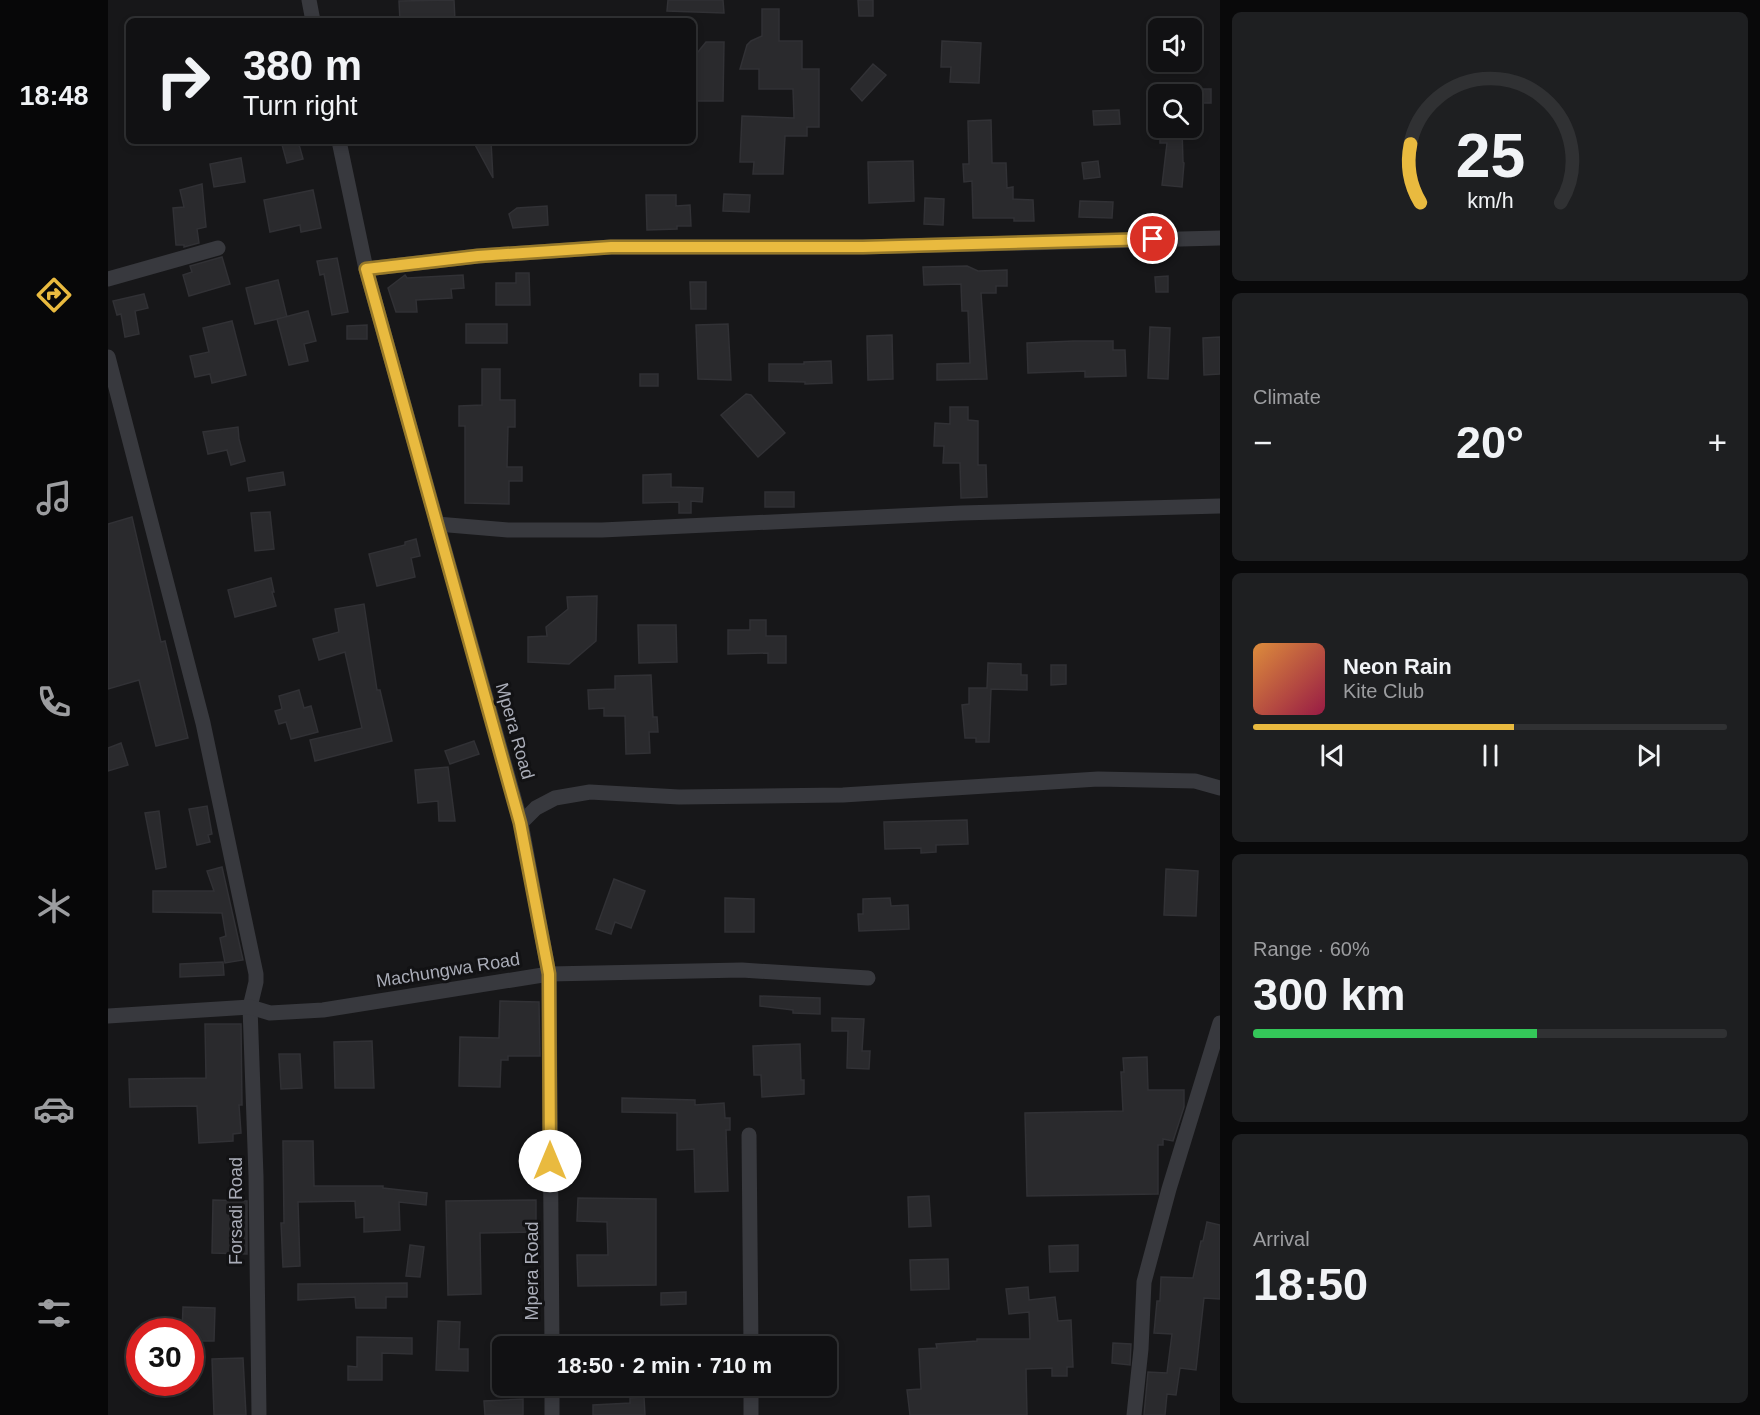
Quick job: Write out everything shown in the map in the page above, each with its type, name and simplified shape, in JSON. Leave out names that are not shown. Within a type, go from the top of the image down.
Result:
[{"type":"street","points":[[309,0],[312,18]]},
{"type":"street","name":"Mpera Road","points":[[340,144],[366,269],[520,823],[549,974],[552,1336]]},
{"type":"street","points":[[366,269],[478,256],[611,247],[863,247],[1220,238]]},
{"type":"street","points":[[108,279],[218,248]]},
{"type":"street","name":"Forsadi Road","points":[[108,357],[203,723],[256,974],[250,1007],[256,1176],[259,1415]]},
{"type":"street","points":[[437,524],[508,530],[602,530],[972,513],[1220,506]]},
{"type":"street","points":[[520,823],[536,808],[555,798],[590,792],[679,797],[843,795],[1098,779],[1195,781],[1220,788]]},
{"type":"street","name":"Machungwa Road","points":[[109,1015],[250,1007],[270,1013],[323,1010],[549,974],[742,970],[868,978]]},
{"type":"street","points":[[1134,1415],[1141,1349],[1144,1282],[1220,1023]]},
{"type":"street","points":[[749,1135],[751,1336]]},
{"type":"street","points":[[552,1396],[552,1415]]},
{"type":"street","points":[[751,1396],[751,1415]]},
{"type":"building","points":[[454,0],[455,18],[400,18],[399,1]]},
{"type":"building","points":[[668,0],[723,0],[724,13],[667,11]]},
{"type":"building","points":[[858,0],[873,0],[873,16],[859,16]]},
{"type":"building","points":[[762,9],[779,9],[779,41],[802,41],[802,69],[819,69],[819,127],[807,127],[807,136],[785,136],[783,174],[753,174],[754,162],[740,162],[742,116],[794,118],[793,89],[759,89],[759,69],[740,69],[747,45],[762,36]]},
{"type":"building","points":[[942,41],[981,43],[979,83],[950,82],[951,67],[941,67]]},
{"type":"building","points":[[706,42],[724,42],[723,101],[696,101],[696,54]]},
{"type":"building","points":[[873,64],[886,75],[862,101],[851,89]]},
{"type":"building","points":[[1202,89],[1211,89],[1211,103],[1202,103]]},
{"type":"building","points":[[1119,110],[1120,124],[1094,125],[1093,111]]},
{"type":"building","points":[[991,120],[992,163],[1006,163],[1007,188],[1013,187],[1013,199],[1033,200],[1034,221],[1014,221],[1014,218],[973,218],[972,181],[964,182],[963,164],[969,164],[968,121]]},
{"type":"building","points":[[1160,138],[1182,138],[1184,163],[1182,187],[1162,185],[1167,143],[1160,143]]},
{"type":"building","points":[[282,144],[299,144],[303,159],[287,163]]},
{"type":"building","points":[[475,144],[491,144],[493,178]]},
{"type":"building","points":[[241,158],[245,182],[214,187],[210,164]]},
{"type":"building","points":[[913,161],[914,201],[869,203],[868,162]]},
{"type":"building","points":[[1098,161],[1100,177],[1084,179],[1082,163]]},
{"type":"building","points":[[202,184],[206,227],[197,229],[199,243],[184,247],[184,245],[176,245],[173,208],[184,207],[180,190]]},
{"type":"building","points":[[313,190],[321,228],[301,232],[300,225],[270,232],[264,200]]},
{"type":"building","points":[[724,194],[750,195],[749,212],[723,211]]},
{"type":"building","points":[[646,195],[676,195],[676,206],[690,205],[691,226],[647,230]]},
{"type":"building","points":[[925,198],[944,199],[943,225],[924,224]]},
{"type":"building","points":[[1080,201],[1113,202],[1112,218],[1079,217]]},
{"type":"building","points":[[547,206],[548,225],[513,228],[509,214],[517,208]]},
{"type":"building","points":[[222,257],[230,284],[189,296],[183,275],[192,272],[190,266]]},
{"type":"building","points":[[337,258],[348,312],[332,315],[324,274],[320,275],[317,261]]},
{"type":"building","points":[[967,266],[978,271],[1007,270],[1007,286],[996,286],[996,293],[981,293],[987,379],[937,380],[937,364],[970,363],[968,311],[962,311],[961,284],[924,285],[923,267]]},
{"type":"building","points":[[516,273],[529,273],[530,305],[496,305],[496,283],[516,283]]},
{"type":"building","points":[[405,275],[407,278],[463,275],[464,288],[451,289],[452,298],[416,300],[417,312],[396,312],[388,288]]},
{"type":"building","points":[[1168,276],[1168,292],[1156,292],[1155,277]]},
{"type":"building","points":[[278,280],[287,317],[255,324],[246,288]]},
{"type":"building","points":[[690,282],[706,282],[706,309],[691,309]]},
{"type":"building","points":[[144,294],[148,308],[135,311],[139,334],[125,337],[121,314],[117,315],[113,301]]},
{"type":"building","points":[[308,311],[316,341],[304,344],[308,361],[289,365],[277,319]]},
{"type":"building","points":[[232,321],[246,375],[212,383],[210,374],[195,377],[190,356],[209,352],[203,328]]},
{"type":"building","points":[[466,324],[507,324],[507,343],[466,343]]},
{"type":"building","points":[[728,324],[731,380],[698,379],[696,325]]},
{"type":"building","points":[[367,325],[367,339],[347,339],[347,326]]},
{"type":"building","points":[[1150,327],[1170,328],[1168,379],[1148,378]]},
{"type":"building","points":[[892,335],[893,379],[868,380],[867,336]]},
{"type":"building","points":[[1220,337],[1220,374],[1204,375],[1203,338]]},
{"type":"building","points":[[1113,341],[1113,350],[1125,350],[1126,376],[1085,377],[1085,371],[1028,373],[1027,343]]},
{"type":"building","points":[[831,361],[832,383],[805,384],[805,382],[769,381],[769,364]]},
{"type":"building","points":[[482,369],[500,369],[500,400],[515,400],[515,427],[508,427],[507,467],[522,467],[522,481],[509,481],[509,504],[465,503],[465,426],[459,426],[459,406],[482,405]]},
{"type":"building","points":[[640,374],[658,374],[658,386],[640,386]]},
{"type":"building","points":[[746,394],[751,395],[785,433],[758,457],[721,415]]},
{"type":"building","points":[[950,407],[968,407],[968,420],[978,421],[978,465],[986,465],[987,497],[961,498],[960,463],[943,463],[944,446],[934,446],[935,423],[950,424]]},
{"type":"building","points":[[238,427],[245,461],[231,465],[227,450],[208,454],[203,432]]},
{"type":"building","points":[[283,472],[285,485],[249,491],[247,478]]},
{"type":"building","points":[[671,474],[671,487],[703,488],[702,502],[691,501],[691,513],[679,513],[679,502],[643,503],[643,475]]},
{"type":"building","points":[[765,492],[794,492],[794,507],[765,507]]},
{"type":"building","points":[[270,512],[274,549],[255,551],[251,513]]},
{"type":"building","points":[[132,517],[161,642],[165,641],[188,738],[156,746],[139,680],[108,689],[108,524]]},
{"type":"building","points":[[416,539],[420,556],[411,558],[415,577],[377,586],[369,554],[405,545],[405,542]]},
{"type":"building","points":[[271,578],[276,606],[235,617],[228,590]]},
{"type":"building","points":[[597,596],[596,641],[569,664],[528,662],[528,637],[547,636],[546,627],[568,609],[567,597]]},
{"type":"building","points":[[364,604],[377,690],[380,690],[392,741],[315,761],[310,740],[362,728],[345,652],[319,660],[313,639],[339,632],[335,609]]},
{"type":"building","points":[[750,620],[766,620],[766,636],[786,636],[786,663],[768,663],[768,653],[728,654],[728,630],[750,630]]},
{"type":"building","points":[[638,625],[676,625],[677,662],[639,663]]},
{"type":"building","points":[[988,663],[1021,664],[1021,675],[1027,675],[1027,690],[991,689],[989,742],[976,742],[976,738],[965,738],[962,705],[969,704],[969,688],[987,688]]},
{"type":"building","points":[[1051,665],[1066,665],[1066,684],[1051,685]]},
{"type":"building","points":[[651,675],[653,717],[657,717],[658,732],[649,732],[650,753],[626,754],[625,716],[604,716],[604,708],[589,709],[588,690],[615,689],[615,676]]},
{"type":"building","points":[[299,690],[304,708],[311,706],[318,732],[291,739],[286,722],[279,724],[275,711],[282,709],[279,696]]},
{"type":"building","points":[[474,741],[479,754],[450,764],[445,751]]},
{"type":"building","points":[[121,743],[128,765],[108,771],[108,748]]},
{"type":"building","points":[[448,767],[455,821],[439,821],[438,801],[418,803],[415,770]]},
{"type":"building","points":[[207,806],[212,834],[208,835],[210,842],[197,845],[189,809]]},
{"type":"building","points":[[159,811],[166,867],[156,869],[145,813]]},
{"type":"building","points":[[967,820],[968,844],[936,845],[936,852],[921,853],[921,848],[885,849],[884,822]]},
{"type":"building","points":[[222,867],[243,960],[225,963],[220,938],[226,936],[222,913],[153,912],[153,891],[214,891],[207,871]]},
{"type":"building","points":[[1166,869],[1198,871],[1196,916],[1164,915]]},
{"type":"building","points":[[614,879],[645,891],[631,928],[615,922],[611,934],[596,929]]},
{"type":"building","points":[[725,898],[754,899],[754,932],[725,932]]},
{"type":"building","points":[[890,898],[891,906],[908,905],[909,929],[859,931],[858,914],[863,914],[863,899]]},
{"type":"building","points":[[223,962],[224,975],[180,977],[180,964]]},
{"type":"building","points":[[760,996],[820,998],[820,1014],[793,1013],[793,1010],[760,1006]]},
{"type":"building","points":[[500,1001],[539,1002],[540,1056],[508,1056],[508,1060],[501,1060],[500,1087],[459,1086],[460,1037],[499,1038]]},
{"type":"building","points":[[832,1018],[864,1019],[862,1051],[870,1051],[869,1069],[847,1068],[848,1031],[832,1031]]},
{"type":"building","points":[[205,1024],[241,1024],[242,1105],[239,1105],[241,1133],[233,1134],[233,1141],[199,1143],[197,1106],[130,1107],[129,1079],[206,1078]]},
{"type":"building","points":[[372,1041],[374,1088],[335,1088],[334,1042]]},
{"type":"building","points":[[800,1044],[801,1080],[804,1080],[804,1094],[762,1097],[761,1075],[754,1075],[753,1046]]},
{"type":"building","points":[[279,1054],[300,1054],[302,1088],[281,1089]]},
{"type":"building","points":[[1147,1057],[1148,1090],[1184,1090],[1184,1107],[1173,1141],[1163,1139],[1163,1145],[1158,1145],[1158,1194],[1027,1196],[1025,1113],[1123,1111],[1121,1072],[1124,1072],[1123,1058]]},
{"type":"building","points":[[622,1098],[695,1100],[695,1105],[724,1103],[725,1118],[730,1118],[730,1130],[726,1130],[728,1191],[695,1192],[694,1149],[677,1150],[677,1113],[622,1112]]},
{"type":"building","points":[[283,1141],[313,1141],[314,1186],[383,1186],[383,1188],[427,1193],[426,1205],[399,1202],[400,1230],[364,1232],[364,1217],[356,1218],[355,1201],[298,1202],[300,1266],[283,1267],[281,1223],[284,1223]]},
{"type":"building","points":[[929,1196],[931,1226],[909,1227],[908,1197]]},
{"type":"building","points":[[578,1198],[656,1199],[656,1285],[578,1286],[577,1255],[608,1255],[607,1222],[577,1221]]},
{"type":"building","points":[[213,1200],[247,1201],[247,1254],[212,1253]]},
{"type":"building","points":[[536,1200],[536,1232],[480,1233],[481,1294],[448,1295],[446,1201]]},
{"type":"building","points":[[1207,1222],[1220,1225],[1220,1299],[1204,1298],[1196,1370],[1180,1368],[1176,1395],[1167,1394],[1165,1415],[1144,1415],[1148,1372],[1167,1373],[1172,1334],[1154,1333],[1157,1301],[1160,1301],[1161,1277],[1193,1278]]},
{"type":"building","points":[[410,1245],[424,1247],[420,1277],[406,1276]]},
{"type":"building","points":[[1078,1245],[1078,1271],[1050,1272],[1049,1246]]},
{"type":"building","points":[[948,1259],[949,1289],[911,1290],[910,1260]]},
{"type":"building","points":[[407,1283],[407,1297],[386,1297],[386,1308],[356,1308],[355,1297],[298,1300],[298,1284]]},
{"type":"building","points":[[1028,1287],[1029,1300],[1055,1297],[1058,1321],[1071,1320],[1073,1367],[1067,1367],[1067,1376],[1052,1376],[1052,1368],[1026,1369],[1027,1415],[910,1415],[907,1390],[921,1389],[919,1349],[937,1348],[936,1344],[977,1341],[977,1339],[1030,1339],[1029,1312],[1009,1314],[1006,1289]]},
{"type":"building","points":[[686,1292],[686,1304],[661,1305],[661,1293]]},
{"type":"building","points":[[183,1307],[215,1308],[214,1341],[204,1341],[204,1318],[183,1318]]},
{"type":"building","points":[[438,1321],[460,1322],[459,1349],[468,1349],[468,1371],[436,1370]]},
{"type":"building","points":[[357,1337],[412,1338],[412,1354],[382,1353],[382,1380],[348,1380],[348,1366],[357,1367]]},
{"type":"building","points":[[1113,1343],[1131,1344],[1130,1365],[1112,1363]]},
{"type":"building","points":[[243,1358],[246,1415],[214,1415],[212,1359]]},
{"type":"building","points":[[644,1397],[645,1415],[593,1415],[593,1405],[630,1403],[630,1398]]},
{"type":"building","points":[[523,1399],[523,1415],[485,1415],[484,1401]]},
{"type":"route","points":[[550,1161],[549,974],[520,823],[366,269],[478,256],[611,247],[863,247],[1153,239]]}]
